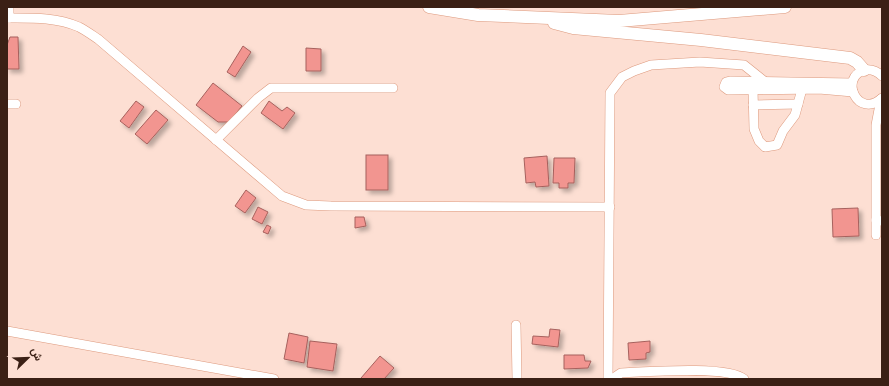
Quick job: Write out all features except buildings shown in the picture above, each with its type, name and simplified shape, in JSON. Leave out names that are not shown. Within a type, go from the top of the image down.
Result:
[{"type":"main road","points":[[429,7],[478,15],[619,20],[785,7]]},
{"type":"main road","points":[[526,17],[573,28],[701,40],[850,58],[857,62],[864,70]]},
{"type":"street","points":[[9,7],[8,18],[45,18],[80,27],[98,39],[282,196],[306,205],[610,207]]},
{"type":"street","points":[[608,379],[610,93],[622,77],[651,65],[700,62],[744,64],[764,81]]},
{"type":"street","points":[[881,99],[872,104],[866,104],[856,99],[853,92],[852,83],[857,75],[864,70],[874,70],[882,75]]},
{"type":"street","points":[[852,83],[730,81],[726,82],[724,87],[728,90],[819,89],[853,92]]},
{"type":"street","points":[[753,89],[763,85],[787,82]]},
{"type":"street","points":[[216,140],[258,98],[272,88],[393,88]]},
{"type":"street","points":[[753,89],[754,129],[759,141],[765,147],[777,144],[783,131],[795,114],[802,89]]},
{"type":"street","points":[[876,235],[879,220],[876,124],[881,99]]},
{"type":"street","points":[[753,105],[798,104]]},
{"type":"street","points":[[866,104],[876,124]]},
{"type":"street","points":[[516,325],[517,379]]},
{"type":"street","points":[[7,331],[274,379]]},
{"type":"street","points":[[608,363],[612,368],[621,373],[679,375],[726,372],[736,374],[744,379]]},
{"type":"street","points":[[612,379],[621,373]]}]
